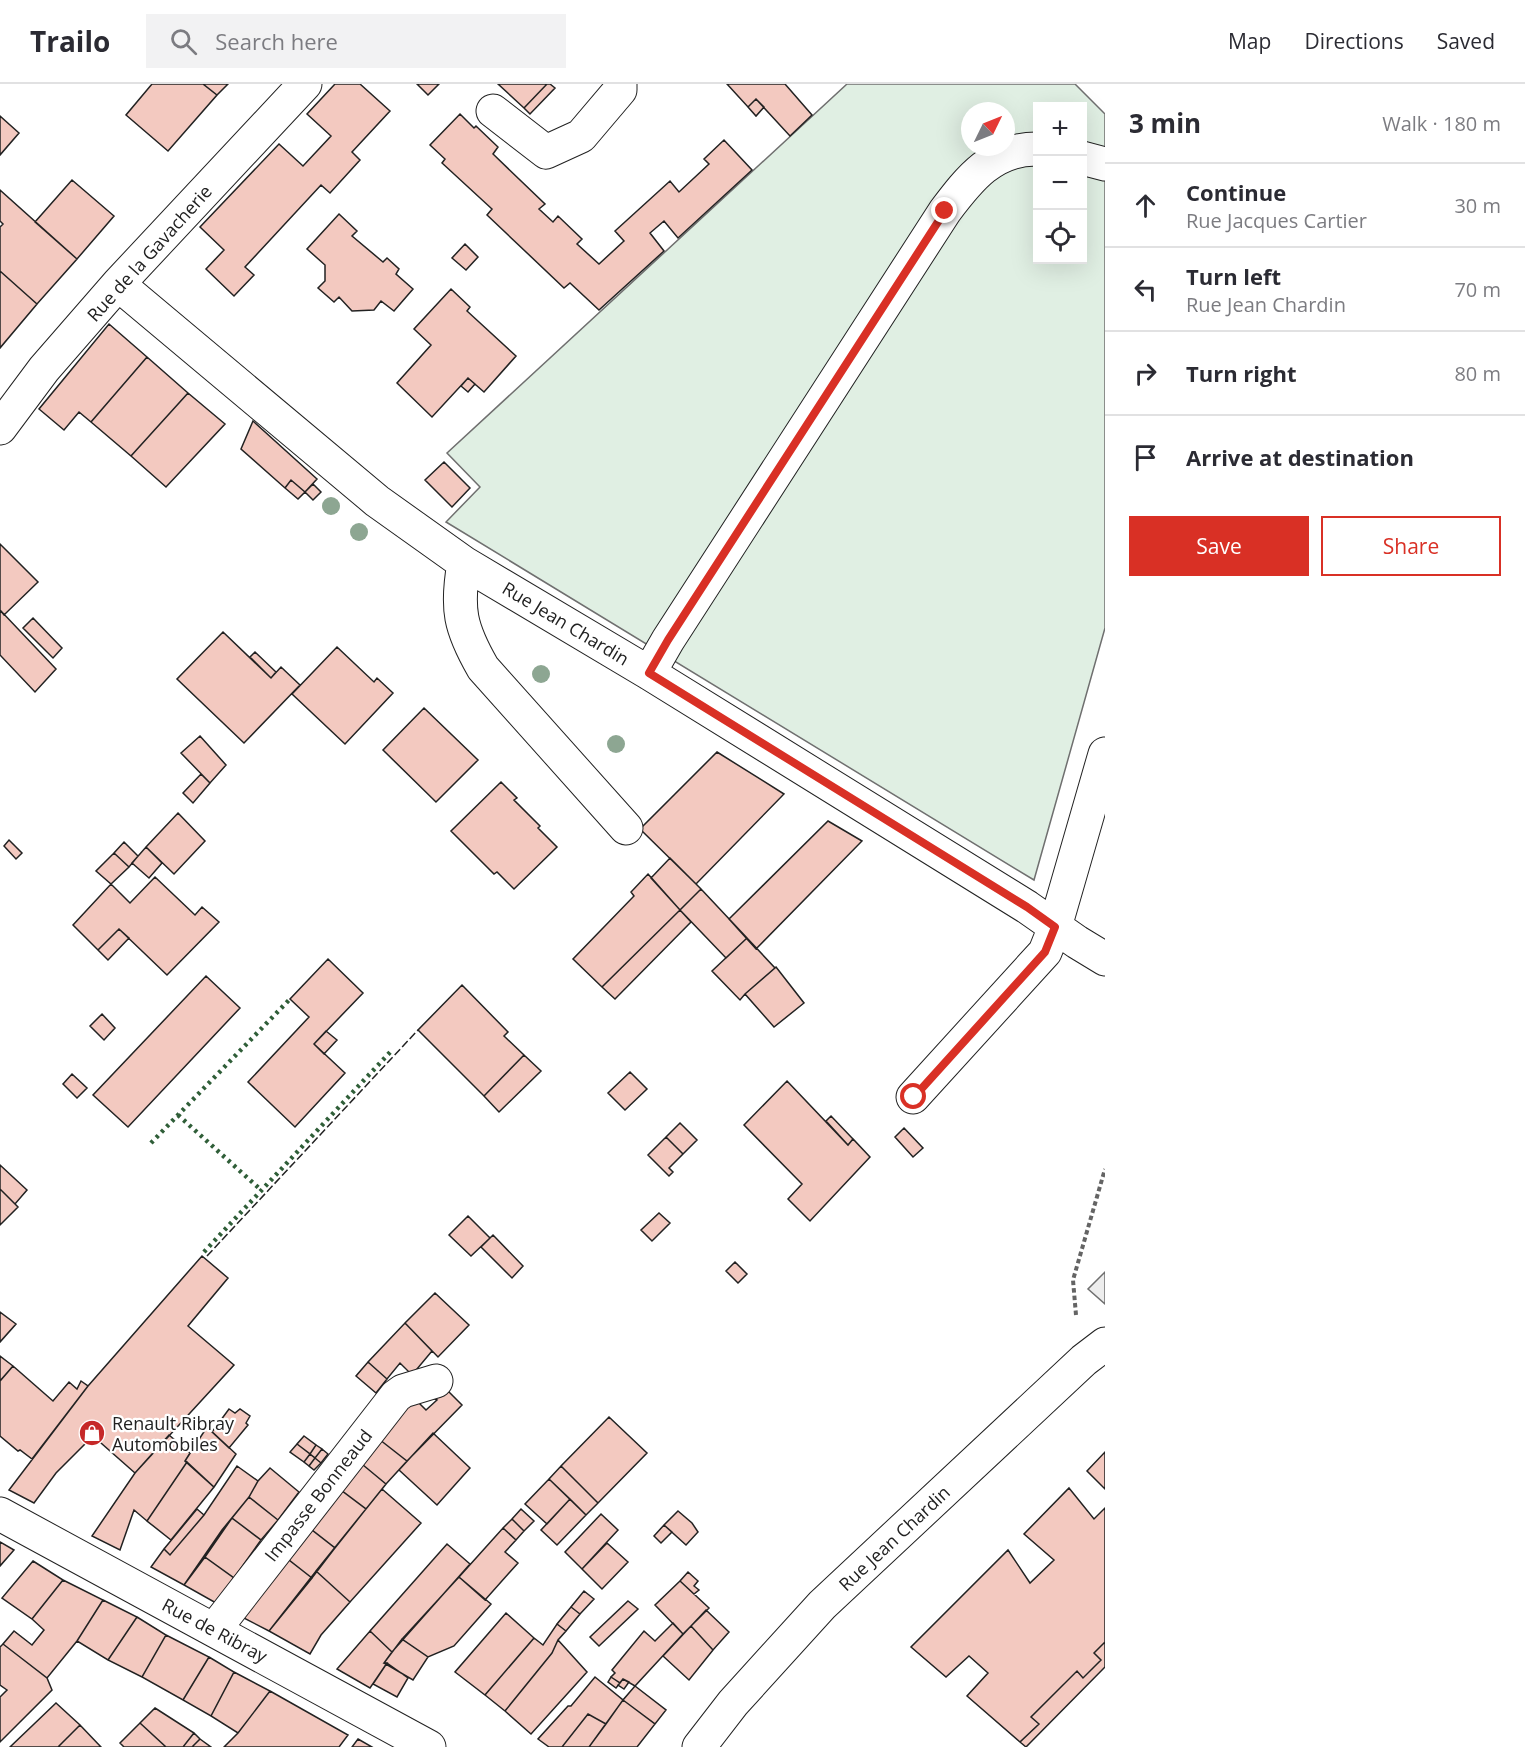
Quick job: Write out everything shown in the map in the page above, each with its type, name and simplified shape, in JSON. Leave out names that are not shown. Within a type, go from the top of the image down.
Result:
[{"type":"street","name":"Rue de la Gavacherie","points":[[0,428],[44,369],[118,284],[305,84]]},
{"type":"street","points":[[493,111],[546,152],[581,136],[620,90],[620,84]]},
{"type":"street","points":[[649,673],[945,211],[962,188],[981,169],[1001,156],[1033,149]]},
{"type":"street","points":[[1087,159],[1105,164]]},
{"type":"street","name":"Rue Jean Chardin","points":[[118,284],[140,300],[376,501],[464,562],[649,673],[1027,907],[1105,959]]},
{"type":"street","points":[[464,562],[460,613],[469,644],[483,668],[627,828]]},
{"type":"street","points":[[914,1097],[1045,952],[1055,927],[1105,754]]},
{"type":"street","name":"Rue Jean Chardin","points":[[699,1747],[733,1703],[822,1605],[1094,1352]]},
{"type":"street","name":"Impasse Bonneaud","points":[[214,1630],[396,1396],[403,1391],[436,1381]]},
{"type":"street","name":"Rue de Ribray","points":[[0,1514],[429,1747]]},
{"type":"path","points":[[1094,1352],[1074,1299],[1073,1280],[1105,1169]]},
{"type":"green space","points":[[847,84],[1075,84],[1105,114],[1105,628],[1034,880],[446,522],[480,487],[447,453]]},
{"type":"shaded area","points":[[1105,1272],[1105,1304],[1088,1289]]},
{"type":"building","points":[[152,84],[203,84],[217,95],[168,151],[126,115]]},
{"type":"building","points":[[203,84],[228,84],[217,95]]},
{"type":"building","points":[[335,84],[360,84],[390,111],[352,152],[360,160],[330,193],[321,185],[245,267],[254,275],[234,296],[206,269],[224,250],[200,227],[279,144],[303,166],[331,136],[307,114]]},
{"type":"building","points":[[417,84],[439,84],[428,95]]},
{"type":"building","points":[[498,84],[547,84],[524,108]]},
{"type":"building","points":[[547,84],[555,88],[530,114],[524,108]]},
{"type":"building","points":[[727,84],[785,84],[812,115],[790,136],[756,99],[748,107]]},
{"type":"building","points":[[756,99],[764,107],[756,116],[748,107]]},
{"type":"building","points":[[460,114],[498,147],[493,154],[545,204],[539,209],[553,222],[558,216],[582,239],[577,244],[599,264],[624,241],[615,231],[670,181],[679,192],[709,164],[704,159],[724,140],[752,170],[678,238],[664,221],[650,233],[664,251],[599,310],[570,283],[564,288],[487,215],[492,209],[442,163],[445,159],[430,145]]},
{"type":"building","points":[[0,116],[19,133],[0,155]]},
{"type":"building","points":[[72,180],[114,216],[77,259],[35,222]]},
{"type":"building","points":[[0,190],[77,259],[37,304],[0,271],[0,227],[3,224],[0,221]]},
{"type":"building","points":[[339,214],[357,231],[352,236],[383,262],[387,258],[399,269],[396,274],[413,289],[394,311],[381,301],[374,310],[352,311],[339,297],[334,302],[318,288],[325,281],[325,265],[307,249]]},
{"type":"building","points":[[465,244],[478,257],[466,270],[452,258]]},
{"type":"building","points":[[0,271],[37,304],[0,348]]},
{"type":"building","points":[[451,289],[470,307],[467,311],[516,356],[484,392],[468,378],[432,417],[397,383],[431,345],[414,329]]},
{"type":"building","points":[[109,324],[147,357],[91,422],[79,412],[64,430],[39,409]]},
{"type":"building","points":[[147,357],[188,393],[131,456],[91,422]]},
{"type":"building","points":[[468,378],[475,384],[468,392],[461,386]]},
{"type":"building","points":[[188,393],[225,424],[166,487],[131,456]]},
{"type":"building","points":[[253,421],[317,479],[305,492],[291,480],[285,488],[241,449]]},
{"type":"building","points":[[444,462],[470,488],[452,507],[425,480]]},
{"type":"building","points":[[291,480],[305,492],[298,499],[285,488]]},
{"type":"building","points":[[313,484],[321,492],[313,500],[305,492]]},
{"type":"building","points":[[0,544],[38,582],[4,615],[0,610]]},
{"type":"building","points":[[0,610],[56,669],[35,692],[0,655]]},
{"type":"building","points":[[33,618],[62,648],[53,658],[23,628]]},
{"type":"building","points":[[223,632],[271,678],[281,667],[300,685],[244,743],[177,679]]},
{"type":"building","points":[[337,647],[374,682],[377,678],[393,693],[345,744],[292,694]]},
{"type":"building","points":[[255,652],[276,672],[271,678],[250,657]]},
{"type":"building","points":[[424,708],[478,760],[436,802],[383,750]]},
{"type":"building","points":[[200,736],[226,765],[210,783],[181,753]]},
{"type":"building","points":[[717,752],[784,794],[696,884],[640,829]]},
{"type":"building","points":[[201,774],[210,783],[193,803],[183,793]]},
{"type":"building","points":[[501,782],[517,798],[514,800],[540,826],[538,828],[557,847],[514,889],[497,872],[494,874],[451,831]]},
{"type":"building","points":[[178,813],[205,841],[174,874],[146,847]]},
{"type":"building","points":[[828,821],[862,841],[756,949],[729,919]]},
{"type":"building","points":[[9,840],[22,853],[16,859],[4,846]]},
{"type":"building","points":[[124,842],[138,856],[129,867],[114,853]]},
{"type":"building","points":[[146,847],[162,863],[149,878],[132,863]]},
{"type":"building","points":[[114,853],[129,867],[111,884],[96,871]]},
{"type":"building","points":[[670,858],[701,889],[680,910],[651,878]]},
{"type":"building","points":[[648,874],[680,910],[602,987],[573,959],[634,896],[631,892]]},
{"type":"building","points":[[155,877],[195,915],[202,907],[219,922],[167,975],[119,929],[98,950],[73,925],[111,884],[130,903]]},
{"type":"building","points":[[701,889],[747,938],[726,958],[680,910]]},
{"type":"building","points":[[680,910],[691,922],[615,999],[602,987]]},
{"type":"building","points":[[119,929],[129,938],[108,960],[98,950]]},
{"type":"building","points":[[747,938],[775,968],[740,1000],[712,971]]},
{"type":"building","points":[[328,959],[363,993],[314,1044],[345,1073],[295,1127],[248,1082],[309,1017],[290,999]]},
{"type":"building","points":[[776,967],[804,1003],[774,1027],[745,994]]},
{"type":"building","points":[[206,976],[240,1008],[128,1127],[93,1095]]},
{"type":"building","points":[[462,985],[508,1032],[504,1036],[524,1055],[484,1096],[418,1030]]},
{"type":"building","points":[[102,1014],[115,1028],[104,1040],[90,1026]]},
{"type":"building","points":[[326,1031],[337,1040],[324,1054],[314,1044]]},
{"type":"building","points":[[524,1055],[541,1071],[499,1112],[484,1096]]},
{"type":"building","points":[[630,1072],[647,1089],[625,1110],[608,1093]]},
{"type":"building","points":[[72,1074],[87,1088],[77,1098],[63,1084]]},
{"type":"building","points":[[787,1081],[848,1145],[853,1139],[870,1157],[810,1221],[788,1199],[802,1184],[744,1125]]},
{"type":"building","points":[[831,1116],[853,1139],[848,1145],[826,1121]]},
{"type":"building","points":[[680,1123],[697,1140],[683,1154],[666,1137]]},
{"type":"building","points":[[904,1128],[923,1148],[913,1157],[895,1137]]},
{"type":"building","points":[[666,1137],[683,1154],[669,1168],[673,1172],[669,1176],[648,1155]]},
{"type":"building","points":[[0,1165],[27,1190],[15,1204],[0,1189]]},
{"type":"building","points":[[0,1189],[18,1207],[0,1225]]},
{"type":"building","points":[[659,1213],[670,1223],[652,1241],[641,1230]]},
{"type":"building","points":[[468,1216],[490,1238],[471,1256],[449,1235]]},
{"type":"building","points":[[493,1235],[523,1266],[512,1278],[481,1247]]},
{"type":"building","points":[[202,1256],[228,1278],[188,1326],[234,1365],[135,1473],[93,1436],[56,1473],[34,1503],[9,1490],[88,1386]]},
{"type":"building","points":[[735,1262],[747,1274],[738,1283],[726,1271]]},
{"type":"building","points":[[435,1293],[469,1325],[438,1357],[405,1323]]},
{"type":"building","points":[[0,1312],[16,1324],[0,1342]]},
{"type":"building","points":[[405,1323],[432,1351],[412,1375],[400,1363],[387,1379],[368,1362]]},
{"type":"building","points":[[0,1356],[13,1366],[0,1381]]},
{"type":"building","points":[[368,1362],[387,1379],[376,1393],[356,1376]]},
{"type":"building","points":[[13,1366],[53,1401],[69,1382],[77,1389],[81,1381],[88,1386],[32,1459],[0,1436],[0,1381]]},
{"type":"building","points":[[445,1388],[462,1405],[407,1461],[375,1436],[411,1395],[426,1410]]},
{"type":"building","points":[[229,1409],[235,1413],[240,1409],[250,1416],[246,1423],[248,1425],[229,1448],[212,1432]]},
{"type":"building","points":[[609,1417],[647,1453],[598,1503],[561,1466]]},
{"type":"building","points":[[207,1427],[236,1454],[214,1487],[185,1461]]},
{"type":"building","points":[[433,1433],[470,1468],[437,1505],[399,1470]]},
{"type":"building","points":[[169,1435],[190,1453],[185,1461],[187,1462],[147,1521],[134,1510],[120,1550],[92,1536],[135,1473]]},
{"type":"building","points":[[304,1436],[316,1445],[310,1454],[297,1444]]},
{"type":"building","points":[[375,1436],[407,1461],[386,1484],[357,1460]]},
{"type":"building","points":[[297,1444],[310,1454],[304,1462],[290,1452]]},
{"type":"building","points":[[316,1445],[322,1449],[315,1458],[310,1454]]},
{"type":"building","points":[[322,1449],[328,1454],[321,1463],[315,1458]]},
{"type":"building","points":[[1105,1452],[1105,1489],[1087,1471]]},
{"type":"building","points":[[310,1454],[315,1458],[309,1466],[304,1462]]},
{"type":"building","points":[[315,1458],[321,1463],[314,1470],[309,1466]]},
{"type":"building","points":[[357,1460],[386,1484],[366,1509],[337,1487]]},
{"type":"building","points":[[187,1462],[214,1487],[171,1540],[147,1521]]},
{"type":"building","points":[[237,1466],[258,1481],[249,1497],[222,1530],[184,1585],[151,1567],[164,1549],[170,1555],[204,1515]]},
{"type":"building","points":[[561,1466],[598,1503],[586,1515],[549,1479]]},
{"type":"building","points":[[270,1468],[299,1492],[278,1520],[249,1497],[258,1481]]},
{"type":"building","points":[[549,1479],[570,1499],[547,1524],[525,1504]]},
{"type":"building","points":[[337,1487],[366,1509],[335,1548],[307,1526]]},
{"type":"building","points":[[1069,1488],[1094,1519],[1105,1508],[1105,1642],[1094,1653],[1101,1660],[1083,1678],[1077,1671],[1031,1717],[1039,1724],[1020,1742],[967,1696],[988,1673],[969,1656],[946,1677],[911,1647],[1008,1550],[1030,1583],[1054,1560],[1024,1534]]},
{"type":"building","points":[[382,1489],[421,1523],[350,1602],[316,1571]]},
{"type":"building","points":[[249,1497],[278,1520],[261,1540],[232,1518]]},
{"type":"building","points":[[570,1499],[586,1515],[557,1545],[541,1530]]},
{"type":"building","points":[[197,1509],[204,1515],[170,1555],[164,1549]]},
{"type":"building","points":[[521,1509],[534,1521],[524,1531],[512,1519]]},
{"type":"building","points":[[678,1511],[692,1523],[698,1532],[686,1545],[664,1525]]},
{"type":"building","points":[[601,1514],[618,1530],[582,1569],[565,1552]]},
{"type":"building","points":[[232,1518],[261,1540],[234,1578],[205,1557]]},
{"type":"building","points":[[512,1519],[524,1531],[516,1540],[503,1528]]},
{"type":"building","points":[[664,1525],[672,1532],[661,1543],[654,1536]]},
{"type":"building","points":[[307,1526],[335,1548],[312,1578],[284,1556]]},
{"type":"building","points":[[503,1528],[516,1540],[505,1552],[518,1563],[485,1600],[459,1577]]},
{"type":"building","points":[[0,1542],[14,1550],[0,1566]]},
{"type":"building","points":[[607,1543],[628,1562],[602,1589],[582,1569]]},
{"type":"building","points":[[447,1544],[470,1564],[392,1652],[370,1631]]},
{"type":"building","points":[[284,1556],[312,1578],[269,1631],[240,1616]]},
{"type":"building","points":[[205,1557],[234,1578],[216,1603],[184,1585]]},
{"type":"building","points":[[33,1561],[63,1580],[32,1619],[2,1598]]},
{"type":"building","points":[[316,1571],[350,1602],[321,1635],[310,1654],[269,1631]]},
{"type":"building","points":[[688,1572],[698,1581],[694,1586],[699,1590],[694,1594],[680,1581]]},
{"type":"building","points":[[459,1577],[491,1604],[454,1646],[428,1657],[402,1639]]},
{"type":"building","points":[[63,1580],[103,1600],[77,1641],[47,1678],[3,1644],[14,1631],[32,1645],[44,1630],[32,1619]]},
{"type":"building","points":[[680,1581],[709,1608],[683,1634],[655,1605]]},
{"type":"building","points":[[584,1591],[594,1599],[580,1614],[571,1607]]},
{"type":"building","points":[[103,1600],[137,1617],[108,1660],[77,1641]]},
{"type":"building","points":[[628,1601],[638,1609],[599,1646],[590,1637]]},
{"type":"building","points":[[571,1607],[580,1614],[566,1631],[557,1624]]},
{"type":"building","points":[[706,1610],[729,1632],[713,1650],[691,1626]]},
{"type":"building","points":[[506,1613],[534,1638],[485,1695],[455,1672]]},
{"type":"building","points":[[137,1617],[166,1635],[142,1677],[108,1660]]},
{"type":"building","points":[[673,1623],[683,1634],[635,1686],[623,1679],[620,1683],[611,1677],[615,1673],[612,1670],[644,1631],[655,1641]]},
{"type":"building","points":[[557,1624],[566,1631],[558,1640],[552,1653],[505,1711],[485,1695],[534,1638],[543,1645]]},
{"type":"building","points":[[691,1626],[713,1650],[689,1680],[663,1656]]},
{"type":"building","points":[[370,1631],[392,1652],[370,1688],[337,1669]]},
{"type":"building","points":[[166,1635],[209,1657],[183,1700],[142,1677]]},
{"type":"building","points":[[402,1639],[428,1657],[413,1680],[384,1663]]},
{"type":"building","points":[[558,1640],[587,1672],[531,1734],[505,1711],[552,1653]]},
{"type":"building","points":[[1105,1642],[1105,1667],[1026,1747],[1020,1742],[1039,1724],[1031,1717],[1077,1671],[1083,1678],[1101,1660],[1094,1653]]},
{"type":"building","points":[[3,1644],[47,1678],[52,1690],[0,1742],[0,1697],[7,1690],[0,1685],[0,1647]]},
{"type":"building","points":[[209,1657],[234,1672],[211,1716],[183,1700]]},
{"type":"building","points":[[387,1663],[408,1678],[397,1697],[373,1684]]},
{"type":"building","points":[[234,1672],[270,1691],[238,1733],[211,1716]]},
{"type":"building","points":[[595,1677],[623,1700],[606,1724],[588,1714],[562,1747],[549,1747],[538,1739],[568,1706],[571,1706]]},
{"type":"building","points":[[611,1677],[620,1683],[616,1688],[608,1682]]},
{"type":"building","points":[[623,1679],[629,1682],[624,1689],[618,1685]]},
{"type":"building","points":[[635,1686],[666,1710],[655,1724],[623,1700]]},
{"type":"building","points":[[270,1691],[348,1735],[339,1747],[224,1747],[238,1733]]},
{"type":"building","points":[[623,1700],[655,1724],[637,1747],[589,1747]]},
{"type":"building","points":[[56,1703],[80,1725],[58,1747],[10,1747]]},
{"type":"building","points":[[155,1708],[194,1733],[183,1747],[166,1747],[140,1723]]},
{"type":"building","points":[[588,1714],[606,1724],[589,1747],[562,1747]]},
{"type":"building","points":[[140,1723],[166,1747],[124,1747],[120,1743]]},
{"type":"building","points":[[80,1725],[101,1747],[58,1747]]},
{"type":"building","points":[[194,1733],[200,1739],[192,1747],[183,1747]]},
{"type":"building","points":[[200,1739],[211,1747],[192,1747]]},
{"type":"building","points":[[358,1739],[372,1747],[352,1747]]},
{"type":"hedge","points":[[151,1143],[290,999]]},
{"type":"hedge","points":[[204,1252],[393,1049]]},
{"type":"hedge","points":[[178,1115],[261,1190]]},
{"type":"fence","points":[[207,1256],[418,1030]]},
{"type":"place","name":"Renault Ribray Automobiles","points":[[92,1433]]},
{"type":"route","points":[[914,1097],[1045,952],[1055,927],[1027,907],[649,673],[668,640],[945,211]]}]
